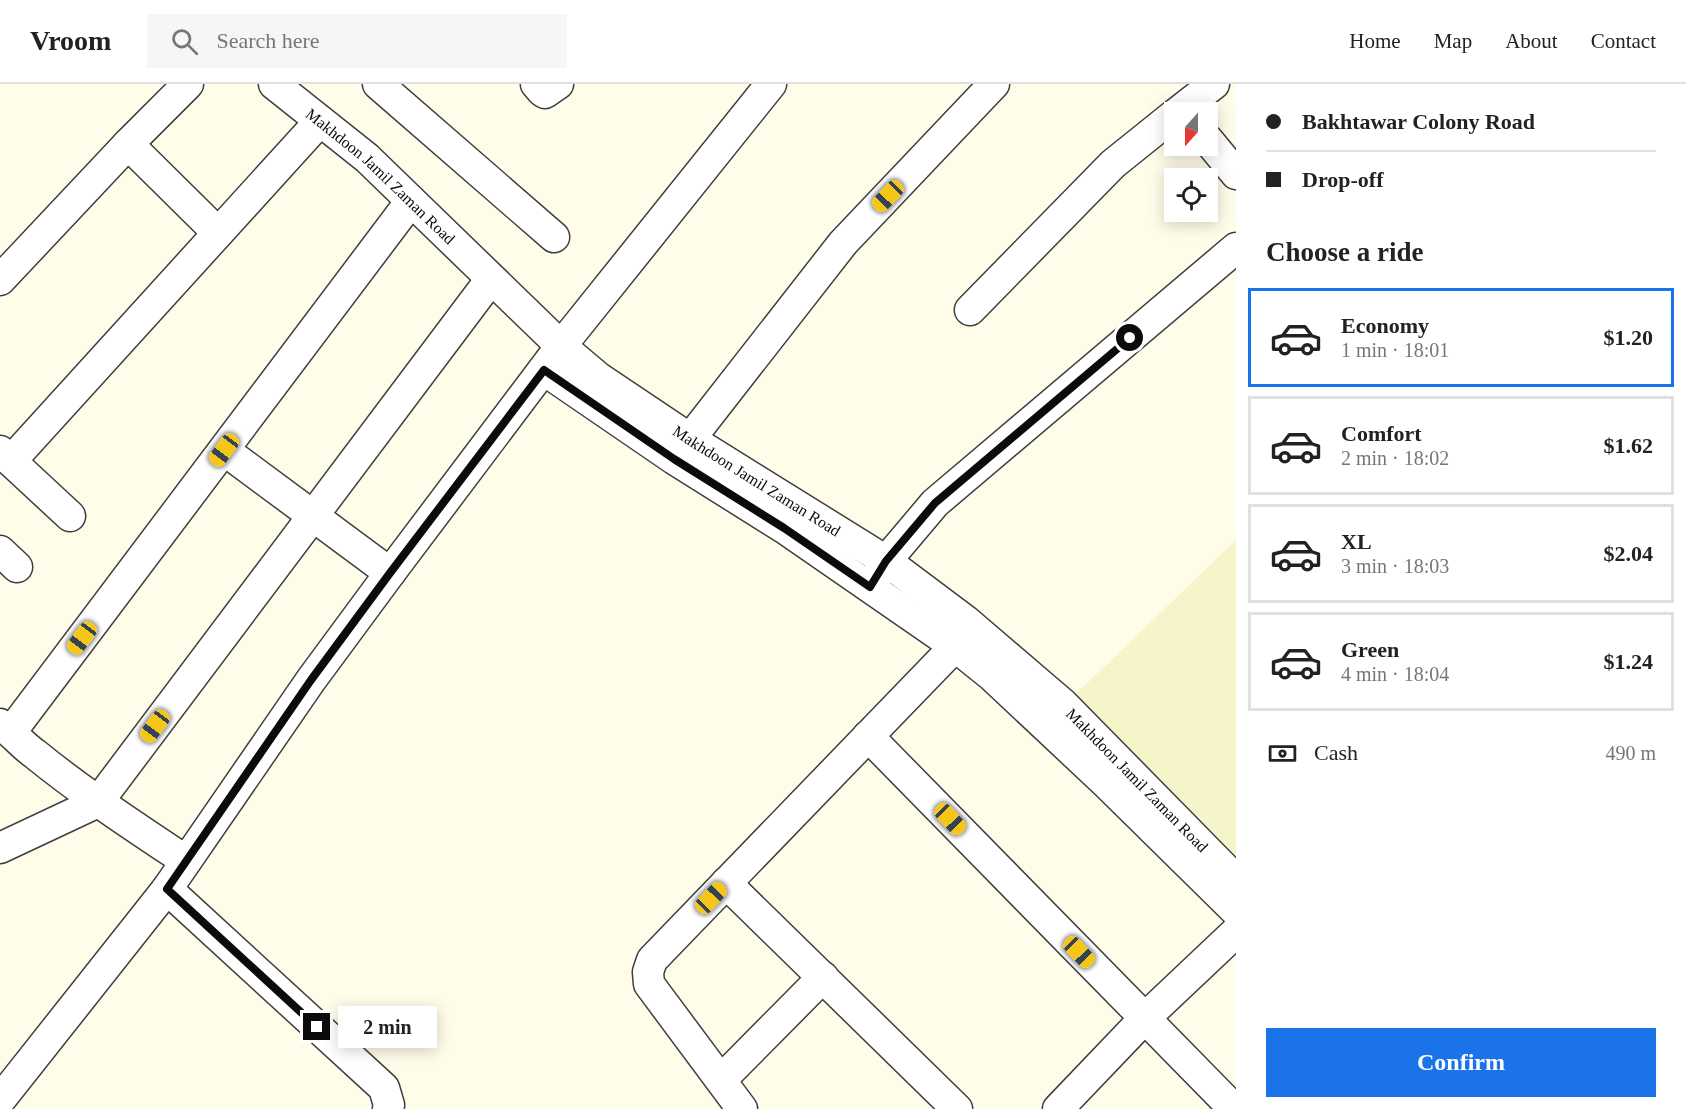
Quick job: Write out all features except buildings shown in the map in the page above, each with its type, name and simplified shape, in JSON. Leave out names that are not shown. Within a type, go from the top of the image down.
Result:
[{"type":"street","points":[[0,279],[188,84]]},
{"type":"street","name":"Makhdoon Jamil Zaman Road","points":[[274,84],[367,158],[561,346],[598,378],[690,439],[886,561],[964,637],[993,676],[1066,726],[1236,880]]},
{"type":"street","points":[[378,84],[554,237]]},
{"type":"street","points":[[536,84],[545,93],[558,84]]},
{"type":"street","points":[[0,1100],[167,889],[311,680],[561,346],[771,84]]},
{"type":"street","points":[[690,439],[843,243],[994,84]]},
{"type":"street","points":[[1192,102],[1214,84]]},
{"type":"street","points":[[70,516],[5,456],[218,233],[320,121]]},
{"type":"street","points":[[970,310],[1113,164],[1164,124]]},
{"type":"street","points":[[128,144],[218,233]]},
{"type":"street","points":[[1218,152],[1236,174]]},
{"type":"street","points":[[186,861],[98,802],[32,753],[6,728],[224,450],[411,201]]},
{"type":"street","points":[[870,587],[886,561],[935,503],[1236,248]]},
{"type":"street","points":[[0,848],[98,802],[491,279]]},
{"type":"street","name":"Makhdoon Jamil Zaman Road","points":[[544,370],[674,459],[784,528],[870,587],[964,637]]},
{"type":"street","points":[[224,450],[390,573]]},
{"type":"street","points":[[742,1109],[649,984],[648,972],[652,960],[964,637]]},
{"type":"street","name":"Makhdoon Jamil Zaman Road","points":[[1066,726],[1106,783],[1236,911]]},
{"type":"street","points":[[868,736],[1234,1109]]},
{"type":"street","points":[[726,883],[957,1109]]},
{"type":"street","points":[[167,889],[384,1088],[388,1109]]},
{"type":"street","points":[[1058,1109],[1144,1019],[1236,932]]},
{"type":"street","points":[[721,1080],[823,977]]},
{"type":"green space","points":[[1236,540],[1236,862],[1074,696]]},
{"type":"route","points":[[317,1027],[167,889],[311,680],[544,370],[674,459],[784,528],[870,587],[886,561],[935,503],[1130,338]]}]
